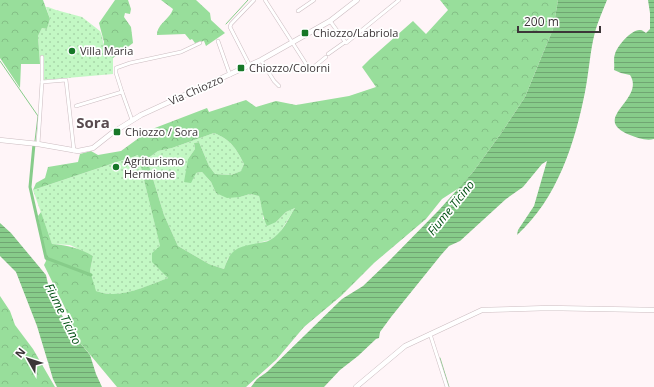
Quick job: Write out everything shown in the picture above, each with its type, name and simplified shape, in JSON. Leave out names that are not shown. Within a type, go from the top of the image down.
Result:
[{"type":"street","points":[[250,66],[231,31],[231,24],[254,0]]},
{"type":"street","points":[[265,0],[310,70],[399,0]]},
{"type":"street","points":[[298,11],[314,0]]},
{"type":"street","name":"Via Chiozzo","points":[[74,151],[93,148],[132,120],[171,100],[250,66],[330,21],[358,0]]},
{"type":"street","points":[[330,21],[345,42]]},
{"type":"street","points":[[218,41],[230,75]]},
{"type":"street","points":[[132,120],[116,73],[116,68],[130,63],[181,52],[200,43]]},
{"type":"street","points":[[38,144],[42,57]]},
{"type":"street","points":[[261,60],[274,81],[279,86]]},
{"type":"street","points":[[0,140],[38,144],[74,151],[66,80],[42,82]]},
{"type":"street","points":[[76,106],[122,92]]},
{"type":"street","points":[[356,387],[406,346],[476,312],[489,309],[549,308],[654,310]]},
{"type":"street","points":[[430,334],[447,387]]},
{"type":"shaded area","points":[[46,7],[82,17],[100,31],[105,54],[113,58],[113,74],[44,80],[44,65],[40,64],[38,36],[42,28],[47,29],[50,19]]},
{"type":"shaded area","points":[[214,133],[232,145],[244,164],[241,171],[231,175],[215,174],[209,166],[199,142],[194,143],[195,149],[188,159],[196,173],[202,172],[211,182],[216,193],[240,197],[250,194],[259,196],[263,211],[263,219],[276,222],[286,212],[295,208],[279,234],[270,240],[258,243],[228,258],[224,269],[209,264],[178,246],[164,215],[147,159],[158,151],[172,148]]},
{"type":"shaded area","points":[[138,155],[168,278],[125,293],[109,294],[95,291],[90,271],[93,256],[70,245],[52,244],[33,190]]},
{"type":"green space","points":[[0,0],[43,0],[50,19],[47,29],[42,28],[38,36],[40,64],[21,64],[20,88],[0,58]]},
{"type":"green space","points":[[115,0],[128,0],[131,9],[130,14],[125,13],[124,17],[131,27],[133,43],[113,58],[105,54],[103,48],[104,42],[99,23]]},
{"type":"green space","points":[[161,0],[196,0],[210,13],[211,20],[225,33],[206,46],[204,41],[195,43],[185,34],[157,35],[159,28],[173,9]]},
{"type":"green space","points":[[440,0],[558,0],[553,29],[525,97],[473,172],[459,188],[442,199],[426,219],[374,263],[341,296],[304,327],[276,360],[246,387],[117,387],[77,339],[65,308],[44,265],[46,261],[38,216],[41,212],[52,244],[73,247],[93,256],[90,271],[96,291],[109,294],[125,293],[168,278],[152,262],[152,253],[160,246],[138,155],[33,190],[36,183],[45,178],[48,167],[78,162],[80,154],[91,151],[98,155],[121,151],[147,131],[207,108],[209,112],[246,100],[256,107],[276,101],[296,105],[349,96],[376,87],[362,67],[413,21],[426,34],[448,10]],"holes":[[[214,133],[229,142],[238,153],[244,164],[241,171],[231,175],[215,174],[209,166],[199,142],[194,143],[195,149],[188,159],[184,182],[191,183],[196,173],[202,172],[211,182],[216,193],[227,198],[240,197],[250,194],[259,196],[267,226],[276,222],[286,212],[295,208],[278,234],[267,241],[240,247],[229,257],[224,269],[209,264],[178,246],[164,215],[147,159],[158,151],[172,148]]]},
{"type":"green space","points":[[0,296],[10,311],[15,325],[33,349],[55,387],[0,387]]},
{"type":"water","name":"Fiume Ticino","points":[[558,0],[607,0],[595,32],[581,111],[570,150],[553,187],[543,205],[531,221],[517,235],[518,230],[534,206],[547,161],[542,164],[523,187],[506,199],[460,241],[449,246],[391,317],[380,332],[379,338],[340,370],[324,387],[251,387],[257,379],[267,372],[342,299],[363,286],[387,263],[439,210],[473,172],[525,97],[553,29]]},
{"type":"water","points":[[648,0],[654,0],[654,139],[648,140],[630,135],[619,129],[615,122],[616,115],[631,93],[633,84],[630,75],[614,70],[614,56],[622,43],[633,32],[642,30],[646,33],[650,29]]},
{"type":"water","points":[[0,223],[11,233],[46,275],[51,298],[77,339],[90,355],[102,387],[57,387],[53,379],[37,326],[16,272],[0,256]]},
{"type":"waterway","points":[[226,24],[248,0]]},
{"type":"waterway","points":[[0,61],[38,116],[35,141]]},
{"type":"waterway","points":[[34,144],[30,187],[46,258],[91,275]]},
{"type":"waterway","points":[[440,358],[449,387]]},
{"type":"place","name":"Chiozzo/Labriola","points":[[305,33]]},
{"type":"place","name":"Villa Maria","points":[[72,51]]},
{"type":"place","name":"Chiozzo/Colorni","points":[[241,68]]},
{"type":"place","name":"Chiozzo / Sora","points":[[117,132]]},
{"type":"place","name":"Agriturismo Hermione","points":[[116,167]]},
{"type":"district","name":"Sora","points":[[93,123]]}]
